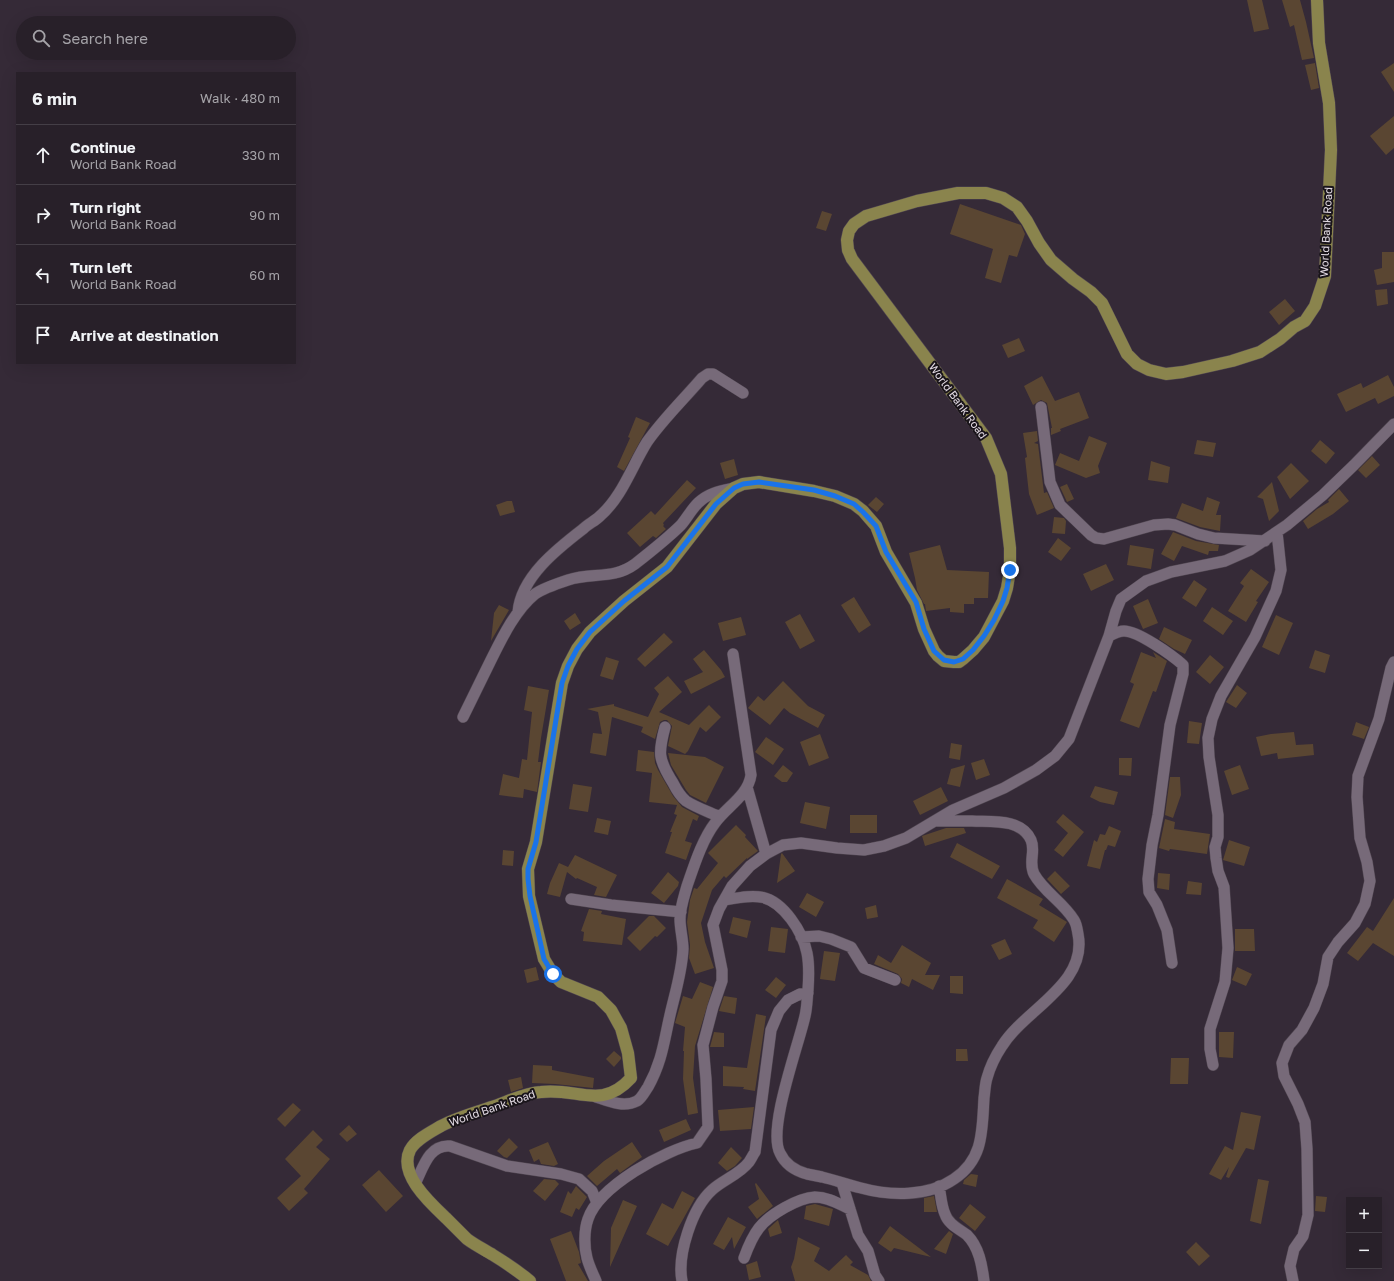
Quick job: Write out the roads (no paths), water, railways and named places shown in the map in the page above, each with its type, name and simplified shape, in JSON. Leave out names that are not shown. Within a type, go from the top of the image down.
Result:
[{"type":"main road","name":"World Bank Road","points":[[530,1281],[513,1267],[468,1240],[426,1199],[415,1184],[407,1163],[413,1146],[425,1135],[453,1120],[515,1098],[540,1092],[558,1091],[596,1097],[610,1094],[622,1088],[631,1078],[628,1053],[621,1028],[610,1010],[598,997],[561,982],[548,968],[544,959],[530,896],[528,869],[536,842],[562,683],[568,666],[577,649],[590,632],[624,601],[667,567],[716,504],[734,488],[743,484],[759,482],[814,490],[835,496],[854,504],[876,526],[886,552],[916,602],[924,629],[934,651],[944,660],[954,662],[963,659],[973,650],[994,620],[1007,588],[1010,570],[1010,548],[1001,474],[986,438],[852,259],[846,240],[849,231],[854,224],[866,216],[917,201],[958,194],[986,193],[1003,198],[1016,207],[1027,221],[1039,243],[1051,260],[1091,292],[1102,303],[1127,354],[1137,364],[1148,370],[1166,374],[1183,372],[1232,361],[1260,352],[1280,339],[1294,327],[1305,321],[1315,306],[1325,276],[1331,142],[1329,103],[1319,44],[1317,0]]},
{"type":"street","points":[[517,615],[520,596],[527,584],[553,554],[584,528],[600,517],[608,508],[617,497],[646,444],[656,429],[702,378],[708,374],[713,374],[744,393]]},
{"type":"street","points":[[1042,407],[1050,482],[1060,505],[1091,535],[1096,538],[1104,539],[1154,525],[1168,524],[1176,525],[1198,534],[1214,538],[1265,541]]},
{"type":"street","points":[[596,1281],[587,1258],[585,1240],[588,1219],[597,1203],[612,1188],[649,1162],[683,1146],[697,1143],[708,1127],[703,1045],[713,1007],[722,981],[722,970],[712,925],[732,886],[750,866],[766,854],[784,845],[801,843],[864,850],[884,846],[906,838],[953,810],[1004,788],[1036,770],[1055,756],[1069,738],[1109,636],[1121,599],[1146,581],[1171,572],[1225,561],[1250,550],[1265,541],[1323,495],[1394,424]]},
{"type":"street","points":[[463,717],[504,635],[517,615],[536,593],[568,580],[586,576],[615,574],[623,571],[634,564],[681,524],[698,503],[706,497],[716,492],[734,488]]},
{"type":"street","points":[[1213,1065],[1210,1049],[1210,1029],[1225,982],[1228,948],[1224,887],[1218,871],[1216,858],[1215,847],[1218,837],[1218,815],[1209,757],[1208,738],[1212,719],[1221,696],[1255,637],[1276,591],[1281,570],[1277,532]]},
{"type":"street","points":[[1109,636],[1122,631],[1131,632],[1172,655],[1183,665],[1183,674],[1170,725],[1148,879],[1149,892],[1157,905],[1167,930],[1172,963]]},
{"type":"street","points":[[596,1097],[617,1104],[627,1104],[637,1101],[644,1094],[653,1078],[662,1055],[670,1015],[680,978],[683,948],[680,918],[687,887],[706,836],[715,822],[747,787],[751,775],[733,654]]},
{"type":"street","points":[[1293,1281],[1290,1266],[1294,1249],[1303,1236],[1308,1214],[1307,1149],[1305,1122],[1284,1076],[1282,1063],[1289,1045],[1302,1030],[1314,1008],[1322,984],[1328,957],[1338,942],[1355,923],[1365,904],[1370,881],[1367,862],[1360,838],[1357,797],[1358,776],[1379,720],[1391,668],[1394,662]]},
{"type":"street","points":[[665,726],[660,746],[660,754],[665,770],[675,787],[685,800],[720,817]]},
{"type":"street","points":[[747,787],[766,854]]},
{"type":"street","points":[[724,900],[747,896],[764,897],[770,899],[783,909],[796,926],[805,946],[809,963],[806,1014],[780,1110],[777,1130],[778,1151],[785,1161],[793,1168],[805,1173],[863,1189],[884,1193],[915,1193],[934,1189],[954,1179],[968,1166],[976,1155],[982,1134],[986,1079],[1004,1043],[1034,1011],[1065,982],[1076,966],[1080,951],[1080,940],[1076,924],[1070,913],[1048,891],[1033,871],[1030,861],[1033,852],[1031,839],[1024,831],[1013,824],[999,821],[936,821]]},
{"type":"street","points":[[571,899],[611,905],[681,912]]},
{"type":"street","points":[[801,937],[818,936],[831,939],[851,948],[864,968],[895,980]]},
{"type":"street","points":[[682,1281],[681,1273],[685,1246],[690,1227],[703,1200],[713,1190],[748,1163],[755,1152],[771,1030],[779,1011],[788,1000],[800,994],[808,993]]},
{"type":"street","points":[[415,1184],[432,1151],[443,1145],[450,1146],[502,1165],[561,1174],[580,1179],[592,1191],[597,1203]]},
{"type":"street","points":[[842,1182],[858,1235],[868,1252],[879,1281]]},
{"type":"street","points":[[939,1186],[945,1214],[949,1222],[967,1236],[974,1244],[979,1256],[984,1281]]},
{"type":"street","points":[[744,1258],[750,1242],[760,1227],[771,1216],[792,1203],[815,1197],[831,1200],[850,1209]]}]
